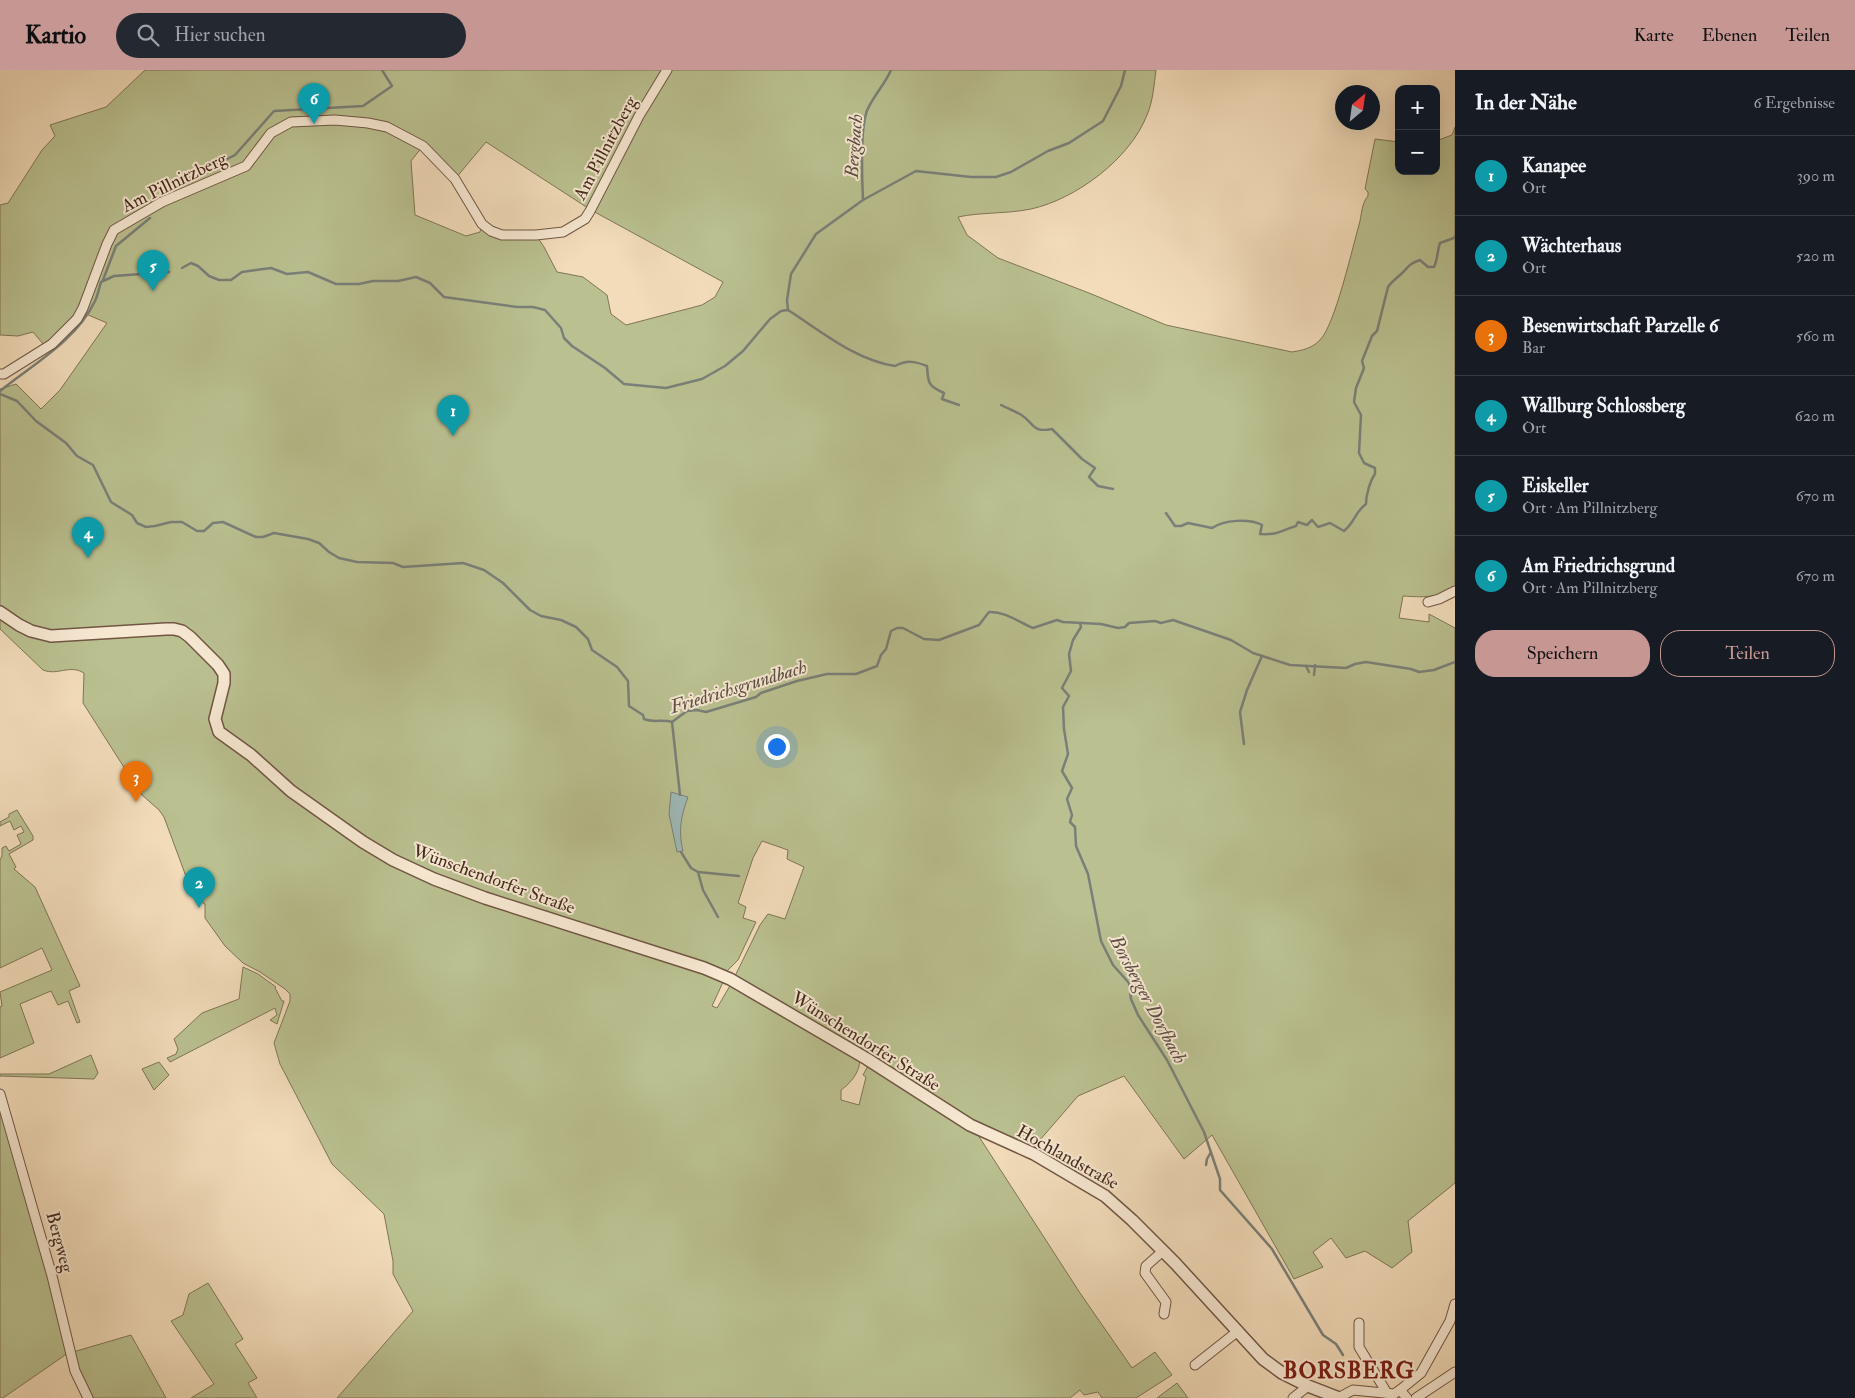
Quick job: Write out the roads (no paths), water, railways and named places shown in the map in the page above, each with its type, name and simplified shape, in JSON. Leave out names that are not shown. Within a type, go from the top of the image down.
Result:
[{"type":"street","name":"Am Pillnitzberg","points":[[0,374],[4,374],[52,344],[77,319],[90,292],[114,230],[162,202],[246,166],[271,133],[291,122],[335,120],[387,127],[424,146],[455,179],[482,224],[491,231],[502,235],[536,236],[563,232],[585,219],[639,116],[667,70]]},
{"type":"street","points":[[1428,602],[1440,599],[1455,591]]},
{"type":"street","name":"Wünschendorfer Straße","points":[[0,612],[30,631],[51,636],[166,629],[182,631],[206,651],[224,674],[224,683],[215,719],[219,732],[251,755],[292,791],[363,842],[393,860],[468,892],[704,968],[730,979],[867,1059],[944,1110]]},
{"type":"street","name":"Bergweg","points":[[0,1094],[52,1276],[75,1371],[88,1398]]},
{"type":"street","name":"Hochlandstraße","points":[[944,1110],[990,1135],[1034,1154],[1105,1196],[1163,1251],[1263,1358],[1282,1373],[1338,1398]]},
{"type":"street","points":[[1163,1251],[1146,1266],[1144,1273],[1165,1298],[1164,1314]]},
{"type":"street","points":[[1338,1398],[1353,1390],[1385,1395],[1394,1394],[1400,1390],[1421,1373],[1450,1321],[1455,1304]]},
{"type":"street","points":[[1359,1323],[1359,1347],[1385,1395]]},
{"type":"street","points":[[1195,1365],[1238,1331]]},
{"type":"street","points":[[1416,1398],[1455,1372]]},
{"type":"street","points":[[1293,1398],[1308,1386]]},
{"type":"street","points":[[1400,1390],[1407,1398]]},
{"type":"water","points":[[671,792],[688,797],[681,824],[683,851],[677,852],[669,814]]},
{"type":"waterway","points":[[182,182],[235,155],[274,111],[363,106],[392,86],[382,70]]},
{"type":"waterway","name":"Bergbach","points":[[863,200],[863,133],[867,109],[891,70]]},
{"type":"waterway","points":[[788,310],[787,300],[791,274],[816,234],[863,200],[916,171],[971,177],[996,177],[1011,172],[1048,151],[1069,143],[1103,121],[1121,86],[1125,70]]},
{"type":"waterway","points":[[103,280],[116,246],[150,218]]},
{"type":"waterway","points":[[1166,513],[1175,526],[1188,523],[1212,528],[1223,523],[1250,521],[1262,525],[1260,534],[1271,534],[1296,526],[1298,522],[1307,525],[1312,520],[1318,527],[1330,523],[1344,531],[1366,504],[1371,480],[1375,474],[1375,468],[1364,463],[1359,453],[1361,415],[1354,402],[1356,388],[1364,368],[1362,361],[1372,336],[1377,331],[1388,287],[1416,261],[1420,260],[1428,267],[1434,267],[1440,243],[1455,236]]},
{"type":"waterway","points":[[182,268],[191,263],[198,266],[209,276],[219,280],[231,280],[242,272],[271,268],[287,274],[308,272],[336,284],[398,281],[416,277],[430,283],[444,297],[545,310],[561,328],[564,338],[572,346],[605,368],[624,384],[666,388],[702,379],[725,366],[743,351],[770,319],[781,311],[788,310],[839,344],[866,358],[895,366],[911,362],[927,366],[930,383],[944,393],[942,399],[959,405]]},
{"type":"waterway","points":[[0,391],[53,351],[77,328],[95,301],[101,282],[114,276],[169,272]]},
{"type":"waterway","name":"Friedrichsgrundbach","points":[[0,394],[17,401],[36,421],[66,443],[77,456],[93,465],[111,502],[132,515],[137,523],[146,527],[171,522],[182,522],[197,531],[204,531],[213,523],[223,522],[256,537],[263,537],[274,533],[308,539],[319,543],[339,558],[357,562],[393,563],[403,567],[463,563],[484,570],[503,583],[530,610],[541,616],[561,620],[576,627],[588,639],[592,650],[617,667],[628,681],[629,706],[647,720],[672,722],[687,711],[697,710],[706,712],[756,697],[761,693],[797,681],[827,674],[856,674],[877,666],[881,655],[886,649],[891,631],[897,628],[903,628],[924,639],[939,640],[979,625],[989,612],[1006,615],[1033,628],[1057,620],[1101,624],[1118,628],[1125,627],[1129,623],[1155,621],[1161,623],[1173,620],[1231,640],[1253,653],[1290,665],[1346,668],[1366,662],[1419,672],[1434,670],[1455,662]]},
{"type":"waterway","points":[[1001,405],[1025,417],[1040,430],[1052,429],[1082,459],[1095,468],[1089,477],[1098,486],[1113,489]]},
{"type":"waterway","name":"Borsberger Dorfbach","points":[[1080,623],[1081,627],[1073,640],[1069,654],[1071,671],[1062,688],[1069,696],[1063,707],[1068,754],[1062,771],[1072,788],[1067,799],[1072,815],[1070,822],[1075,827],[1076,846],[1088,874],[1101,941],[1113,965],[1129,983],[1131,999],[1138,1015],[1167,1060],[1204,1132],[1220,1179],[1220,1190],[1272,1249],[1323,1335],[1336,1344],[1343,1355]]},
{"type":"waterway","points":[[1244,744],[1240,712],[1247,690],[1262,656]]},
{"type":"waterway","name":"Friedrichsgrundbach","points":[[1314,675],[1315,665]]},
{"type":"waterway","name":"Friedrichsgrundbach","points":[[1306,666],[1309,672]]},
{"type":"waterway","points":[[672,722],[680,795]]},
{"type":"waterway","points":[[681,852],[691,868],[698,872],[703,890],[718,917]]},
{"type":"waterway","points":[[698,872],[739,876]]},
{"type":"waterway","points":[[1206,1165],[1211,1152]]},
{"type":"place","name":"Am Friedrichsgrund","points":[[314,124]]},
{"type":"place","name":"Eiskeller","points":[[153,291]]},
{"type":"place","name":"Kanapee","points":[[453,436]]},
{"type":"place","name":"Wallburg Schlossberg","points":[[88,558]]},
{"type":"place","name":"Besenwirtschaft Parzelle 6","points":[[136,802]]},
{"type":"place","name":"Wächterhaus","points":[[199,908]]},
{"type":"district","name":"BORSBERG","points":[[1349,1370]]}]
